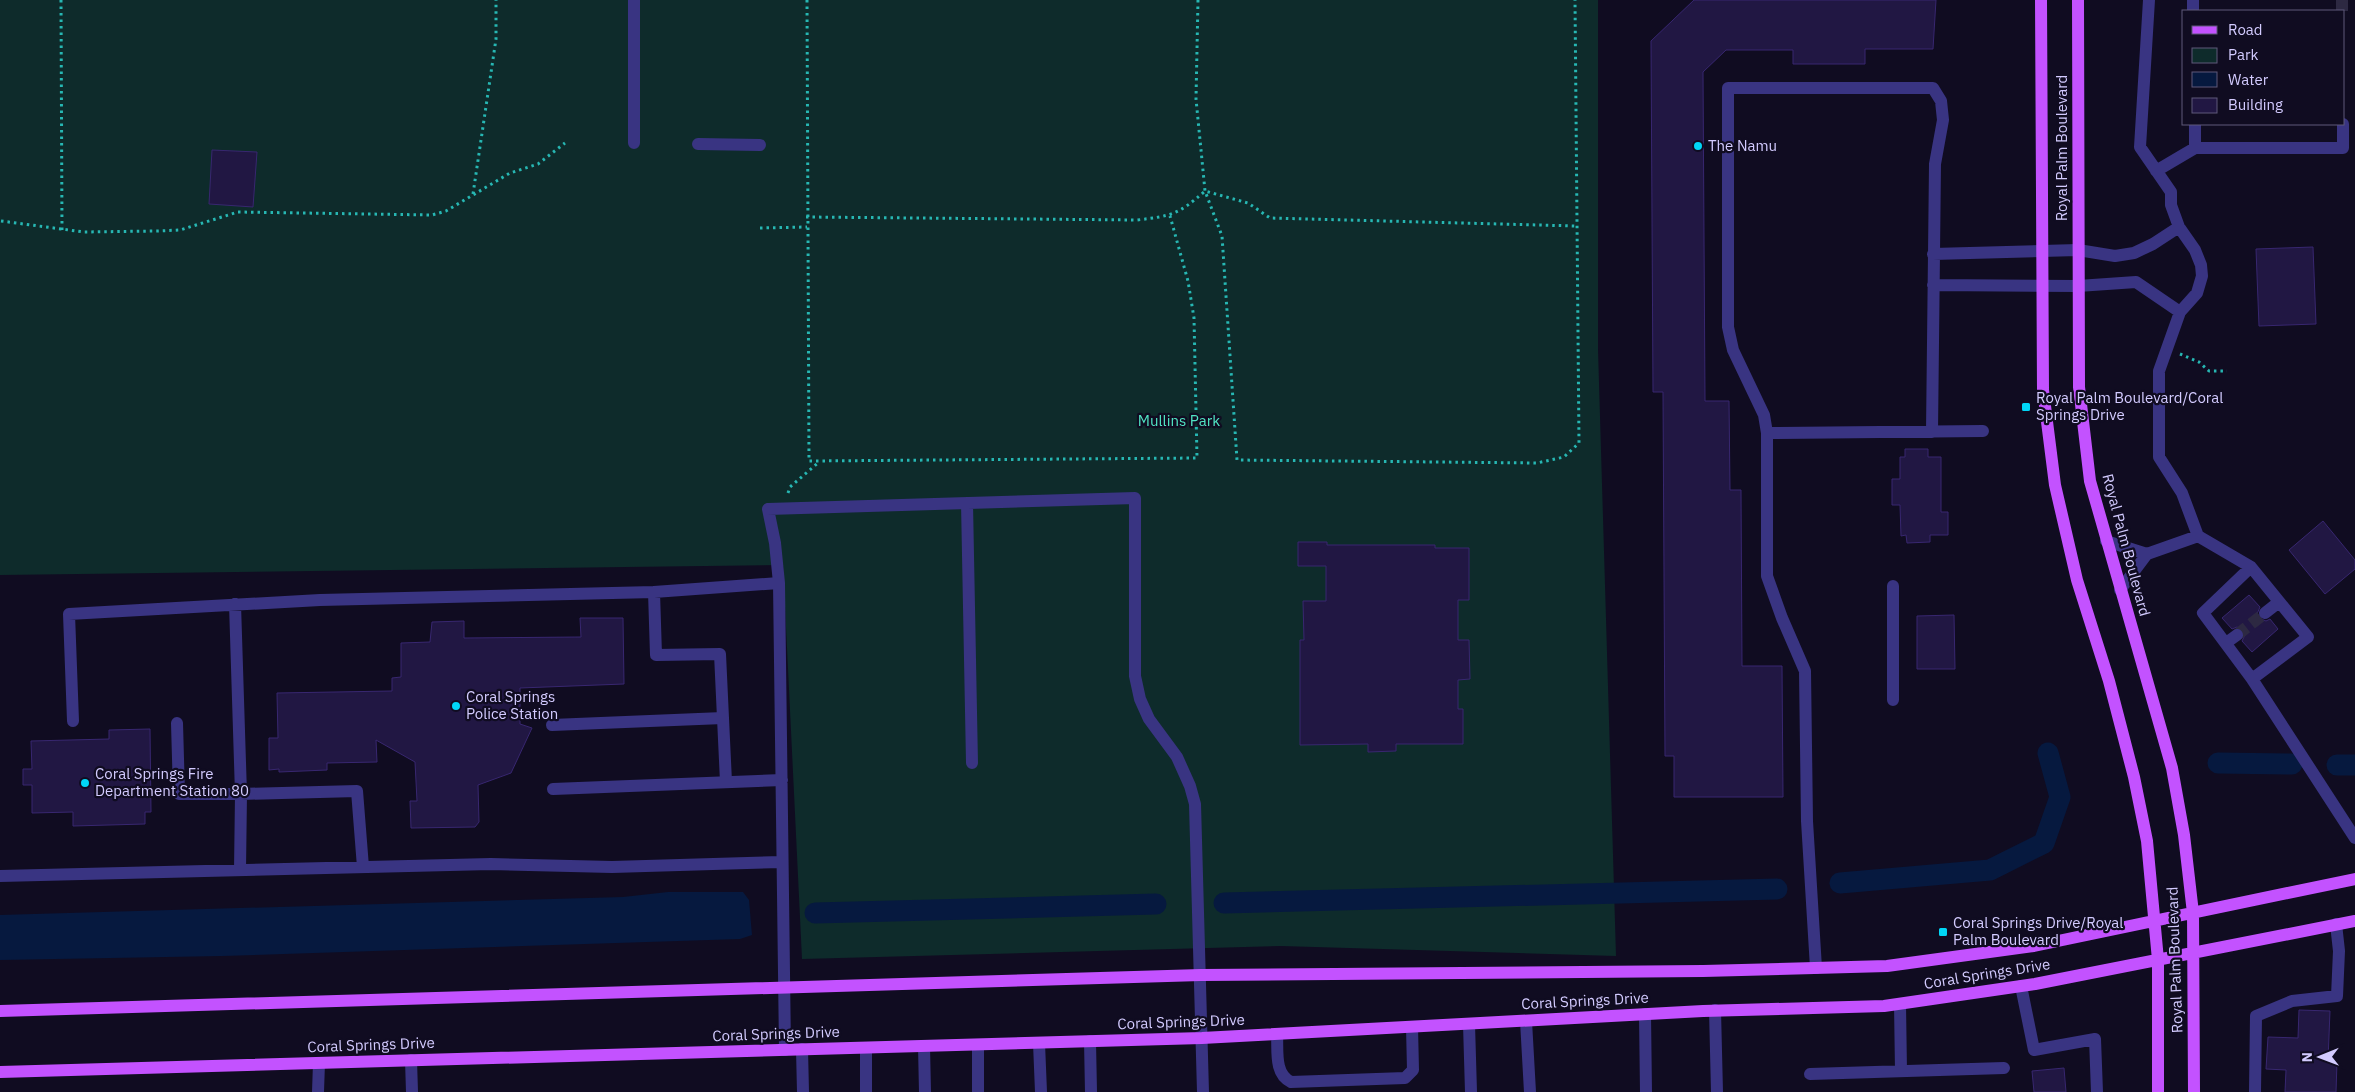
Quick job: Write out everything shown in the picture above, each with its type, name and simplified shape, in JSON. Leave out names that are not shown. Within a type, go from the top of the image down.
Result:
[{"type":"main road","name":"Royal Palm Boulevard","points":[[2041,0],[2043,390],[2055,485],[2077,580],[2109,681],[2134,777],[2147,841],[2158,960],[2158,1092]]},
{"type":"main road","name":"Royal Palm Boulevard","points":[[2078,0],[2078,387],[2090,481],[2172,768],[2184,835],[2193,913],[2194,1092]]},
{"type":"main road","name":"Coral Springs Drive","points":[[0,1011],[1201,975],[1683,971],[1887,966],[2034,946],[2355,879]]},
{"type":"main road","name":"Coral Springs Drive","points":[[0,1072],[1202,1038],[1715,1010],[1900,1004],[2021,986],[2355,921]]},
{"type":"street","points":[[634,0],[634,144]]},
{"type":"street","points":[[2149,0],[2140,147],[2171,192],[2171,205],[2179,226],[2195,250],[2201,265],[2202,276],[2197,293],[2180,312],[2159,371],[2159,457],[2182,493],[2198,536],[2251,568],[2308,637],[2252,679]]},
{"type":"street","points":[[1816,968],[1807,821],[1805,670],[1782,618],[1768,576],[1767,433],[1764,415],[1733,350],[1728,327],[1728,88],[1933,88],[1941,102],[1943,120],[1935,164],[1932,285],[1932,432]]},
{"type":"street","points":[[2195,125],[2195,148]]},
{"type":"street","points":[[2156,172],[2195,148],[2343,148],[2343,125]]},
{"type":"street","points":[[698,144],[760,145]]},
{"type":"street","points":[[1933,254],[2078,250],[2115,256],[2134,253],[2153,244],[2179,226]]},
{"type":"street","points":[[1932,285],[2078,286],[2136,282],[2180,312]]},
{"type":"street","points":[[1767,433],[1983,432]]},
{"type":"street","points":[[785,1050],[781,862],[782,780],[779,582],[775,543],[768,509],[1135,498],[1135,676],[1140,699],[1146,712],[1177,757],[1190,786],[1195,804],[1203,1092]]},
{"type":"street","points":[[967,503],[972,763]]},
{"type":"street","points":[[2120,590],[2147,554],[2198,536]]},
{"type":"street","points":[[2106,541],[2147,554]]},
{"type":"street","points":[[2251,568],[2203,614],[2252,679],[2355,838]]},
{"type":"street","points":[[73,721],[69,614],[320,600],[654,592],[779,582]]},
{"type":"street","points":[[1893,586],[1893,700]]},
{"type":"street","points":[[654,592],[656,655],[720,654],[726,782]]},
{"type":"street","points":[[2265,613],[2279,602]]},
{"type":"street","points":[[236,604],[241,794],[240,870]]},
{"type":"street","points":[[2226,643],[2237,635]]},
{"type":"street","points":[[552,725],[723,718]]},
{"type":"street","points":[[177,723],[179,794],[357,790],[363,867]]},
{"type":"street","points":[[553,790],[782,780]]},
{"type":"street","points":[[0,876],[499,864],[612,868],[781,862]]},
{"type":"street","points":[[2255,1092],[2256,1016],[2292,1001],[2337,996],[2339,951],[2336,924]]},
{"type":"street","points":[[2021,986],[2034,1050],[2095,1039],[2097,1092]]},
{"type":"street","points":[[1900,1004],[1901,1071]]},
{"type":"street","points":[[1715,1010],[1717,1092]]},
{"type":"street","points":[[1644,1014],[1646,1092]]},
{"type":"street","points":[[1526,1021],[1530,1092]]},
{"type":"street","points":[[1469,1024],[1471,1092]]},
{"type":"street","points":[[1277,1034],[1280,1071],[1291,1082],[1405,1078],[1413,1070],[1412,1027]]},
{"type":"street","points":[[1090,1042],[1091,1092]]},
{"type":"street","points":[[1040,1043],[1041,1092]]},
{"type":"street","points":[[978,1045],[978,1092]]},
{"type":"street","points":[[924,1046],[925,1092]]},
{"type":"street","points":[[866,1048],[866,1092]]},
{"type":"street","points":[[802,1049],[802,1092]]},
{"type":"street","points":[[411,1060],[412,1092]]},
{"type":"street","points":[[318,1092],[319,1063]]},
{"type":"street","points":[[1810,1074],[2004,1068]]},
{"type":"path","points":[[61,0],[62,230]]},
{"type":"path","points":[[473,195],[496,39],[496,0]]},
{"type":"path","points":[[807,0],[806,218],[809,461],[1197,458],[1194,318],[1188,281],[1170,216]]},
{"type":"path","points":[[1198,0],[1196,99],[1204,191],[1222,236],[1237,460],[1537,462],[1564,457],[1579,443],[1576,226],[1576,0]]},
{"type":"path","points":[[1,221],[84,232],[180,230],[238,212],[432,215],[446,211],[510,172],[538,164],[565,143]]},
{"type":"path","points":[[806,218],[1137,220],[1170,216],[1190,204],[1204,191]]},
{"type":"path","points":[[1204,191],[1248,203],[1270,218],[1576,226]]},
{"type":"path","points":[[760,228],[807,228]]},
{"type":"path","points":[[2177,352],[2199,362],[2209,371],[2228,371]]},
{"type":"path","points":[[788,496],[790,487],[820,461]]},
{"type":"green space","name":"Mullins Park","points":[[0,0],[1598,0],[1598,349],[1616,956],[1281,946],[802,959],[783,565],[0,575]]},
{"type":"water","points":[[668,892],[743,892],[749,900],[752,935],[740,939],[222,956],[0,960],[0,915],[623,897]]},
{"type":"building","points":[[1694,0],[1936,0],[1933,49],[1865,49],[1865,64],[1793,64],[1793,50],[1726,50],[1703,72],[1705,401],[1729,401],[1730,490],[1741,490],[1742,666],[1782,666],[1783,797],[1674,797],[1674,756],[1665,756],[1663,392],[1653,392],[1651,41]]},
{"type":"building","points":[[212,150],[257,152],[253,207],[209,204]]},
{"type":"building","points":[[2313,247],[2316,324],[2259,326],[2256,249]]},
{"type":"building","points":[[1905,449],[1928,449],[1928,457],[1941,457],[1941,512],[1948,512],[1948,535],[1930,535],[1930,542],[1907,543],[1906,535],[1901,536],[1900,505],[1892,505],[1892,479],[1900,479],[1900,457],[1905,457]]},
{"type":"building","points":[[2323,521],[2355,560],[2355,569],[2325,594],[2289,550]]},
{"type":"building","points":[[1298,542],[1327,542],[1327,545],[1435,545],[1435,548],[1469,548],[1469,600],[1458,600],[1458,640],[1469,640],[1470,679],[1458,680],[1458,709],[1463,709],[1463,744],[1396,744],[1396,751],[1368,752],[1368,744],[1300,745],[1300,640],[1304,640],[1303,601],[1326,601],[1326,566],[1298,566]]},
{"type":"building","points":[[2249,595],[2260,607],[2257,614],[2259,618],[2266,621],[2270,619],[2278,629],[2252,652],[2242,641],[2245,635],[2243,630],[2237,627],[2232,629],[2222,618]]},
{"type":"building","points":[[1954,615],[1955,669],[1917,669],[1917,616]]},
{"type":"building","name":"Coral Springs Police Station","points":[[580,618],[623,618],[624,684],[520,688],[520,724],[532,728],[511,773],[478,785],[479,822],[475,827],[411,828],[410,801],[417,801],[415,762],[376,740],[377,762],[327,763],[327,770],[279,772],[279,769],[269,770],[269,738],[278,738],[277,693],[392,691],[392,678],[401,677],[401,643],[430,642],[432,622],[464,621],[464,638],[581,637]]},
{"type":"building","points":[[150,729],[151,812],[145,812],[145,824],[73,826],[73,812],[32,813],[32,785],[23,785],[23,769],[32,769],[31,741],[109,739],[109,730]]},
{"type":"building","points":[[2299,1010],[2330,1011],[2328,1061],[2337,1062],[2336,1092],[2285,1092],[2286,1070],[2266,1069],[2268,1037],[2298,1038]]},
{"type":"building","points":[[2064,1068],[2066,1092],[2034,1092],[2032,1071]]},
{"type":"waterway","points":[[1840,883],[1990,870],[2044,843],[2060,797],[2048,753]]},
{"type":"waterway","points":[[2218,763],[2292,764]]},
{"type":"waterway","points":[[2337,765],[2355,765]]},
{"type":"waterway","points":[[1224,903],[1777,889]]},
{"type":"waterway","points":[[815,913],[1156,904]]},
{"type":"tunnel","points":[[2342,0],[2342,10]]},
{"type":"tunnel","points":[[2237,635],[2265,613]]},
{"type":"place","name":"The Namu","points":[[1698,146]]},
{"type":"place","name":"Royal Palm Boulevard/Coral Springs Drive","points":[[2026,407]]},
{"type":"place","name":"Coral Springs Police Station","points":[[456,706]]},
{"type":"place","name":"Coral Springs Fire Department Station 80","points":[[85,783]]},
{"type":"place","name":"Coral Springs Drive/Royal Palm Boulevard","points":[[1943,932]]}]
